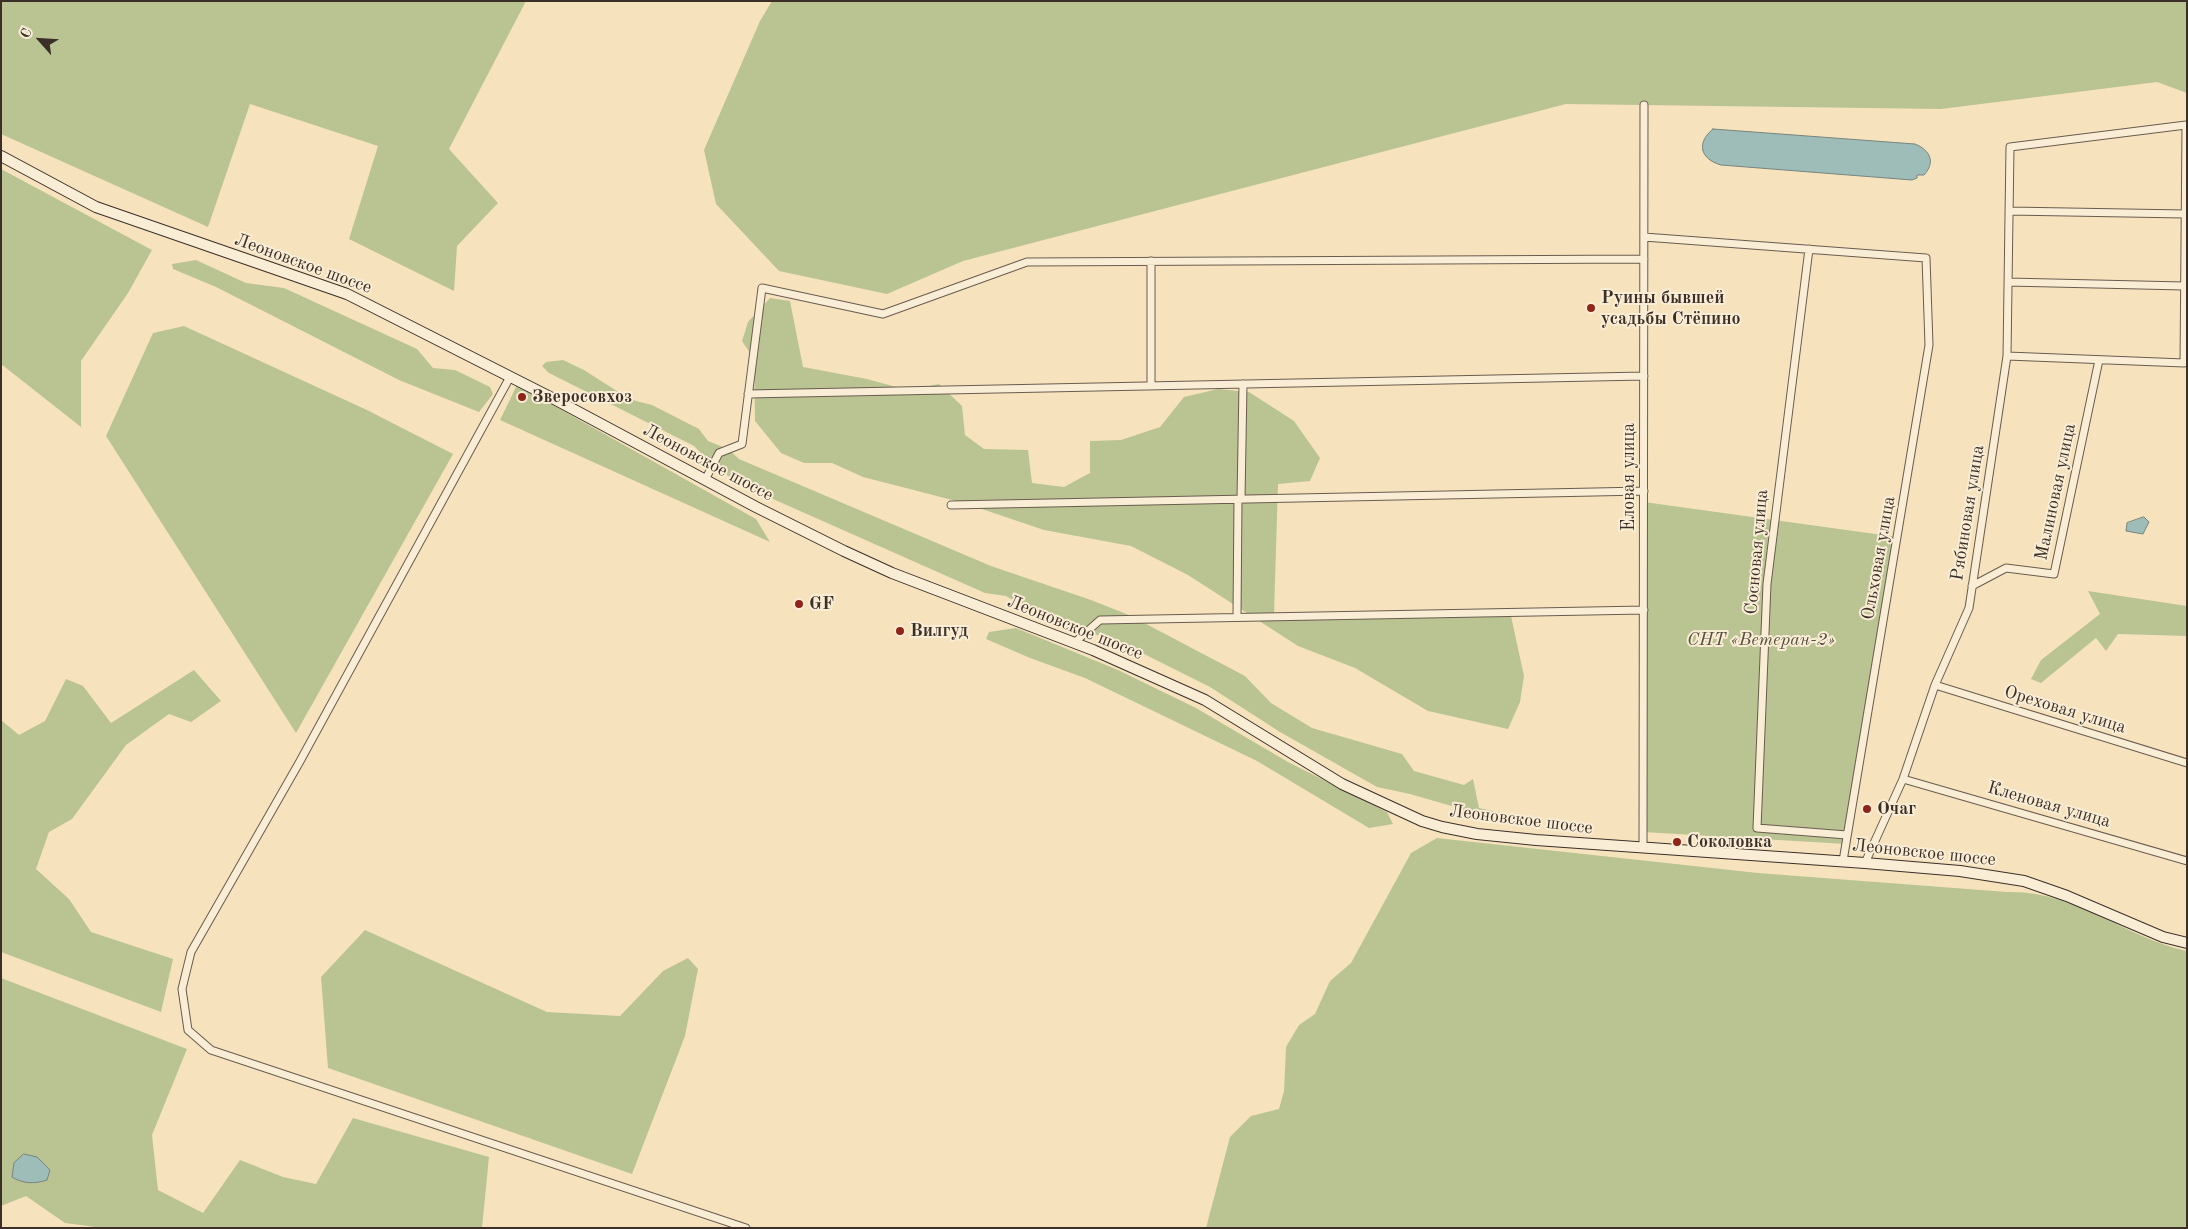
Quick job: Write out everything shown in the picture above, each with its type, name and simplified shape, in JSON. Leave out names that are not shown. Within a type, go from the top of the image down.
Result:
[{"type":"main road","name":"Леоновское шоссе","points":[[1,156],[96,207],[347,294],[705,480],[892,573],[1074,643],[1205,700],[1342,784],[1422,821],[1442,828],[1477,834],[1960,871],[2024,881],[2067,896],[2162,937],[2187,943]]},
{"type":"street","name":"Еловая улица","points":[[1643,848],[1644,105]]},
{"type":"street","points":[[2007,356],[2184,363],[2186,125]]},
{"type":"street","name":"Рябиновая улица","points":[[1865,863],[1903,779],[1935,685],[1969,608],[2007,356],[2010,147],[2186,125]]},
{"type":"street","points":[[2009,211],[2185,214]]},
{"type":"street","points":[[1644,237],[1809,249]]},
{"type":"street","name":"Ольховая улица","points":[[1809,249],[1926,258],[1929,345],[1843,862]]},
{"type":"street","name":"Сосновая улица","points":[[1809,249],[1767,584],[1756,828],[1848,835]]},
{"type":"street","points":[[705,480],[719,453],[742,444],[762,288],[883,314],[1027,262],[1644,259]]},
{"type":"street","points":[[1151,386],[1152,261]]},
{"type":"street","points":[[2008,282],[2184,286]]},
{"type":"street","name":"Малиновая улица","points":[[1972,586],[2006,568],[2054,574],[2099,360]]},
{"type":"street","points":[[748,394],[1644,376]]},
{"type":"street","points":[[510,377],[299,763],[190,952],[182,989],[188,1030],[211,1050],[746,1228]]},
{"type":"street","points":[[1237,617],[1243,384]]},
{"type":"street","points":[[951,505],[1644,491]]},
{"type":"street","points":[[1074,643],[1100,620],[1644,610]]},
{"type":"street","name":"Ореховая улица","points":[[1935,685],[2187,763]]},
{"type":"street","name":"Кленовая улица","points":[[1903,779],[2187,861]]},
{"type":"green space","points":[[1,1],[526,1],[449,149],[498,203],[457,246],[454,291],[349,239],[378,146],[250,104],[208,227],[1,134]]},
{"type":"green space","points":[[772,1],[2187,1],[2187,93],[2157,82],[1941,109],[1566,104],[963,261],[887,294],[779,271],[716,204],[704,150],[760,21]]},
{"type":"green space","points":[[1,169],[152,250],[128,293],[81,361],[81,427],[1,364]]},
{"type":"green space","points":[[196,260],[246,283],[284,288],[417,349],[433,368],[455,370],[490,387],[493,394],[479,412],[399,380],[216,287],[173,269],[172,264]]},
{"type":"green space","points":[[770,298],[790,301],[803,367],[867,379],[907,390],[939,384],[962,406],[965,435],[984,449],[1028,450],[1032,483],[1064,487],[1090,473],[1090,441],[1121,440],[1160,427],[1184,397],[1218,389],[1249,392],[1294,421],[1320,458],[1310,481],[1278,484],[1274,615],[1511,616],[1524,676],[1520,702],[1508,729],[1428,711],[1355,668],[1298,646],[1188,575],[1131,546],[1044,530],[964,503],[863,477],[832,463],[804,463],[781,453],[755,421],[754,359],[742,341],[748,322]]},
{"type":"green space","points":[[184,326],[367,410],[453,454],[296,733],[106,436],[153,333]]},
{"type":"green space","points":[[563,360],[584,370],[620,393],[636,401],[652,405],[699,429],[708,441],[728,449],[739,459],[991,566],[1129,615],[1245,676],[1271,703],[1312,728],[1402,754],[1414,771],[1464,785],[1473,779],[1479,808],[1528,819],[1530,826],[1460,817],[1455,807],[1377,787],[1280,732],[1210,687],[1116,640],[1069,628],[1040,616],[1006,596],[985,593],[773,499],[719,471],[694,446],[549,373],[542,366],[546,362]]},
{"type":"green space","points":[[517,385],[756,519],[770,542],[500,420]]},
{"type":"green space","name":"СНТ «Ветеран-2»","points":[[1644,502],[1897,537],[1846,844],[1643,832]]},
{"type":"green space","points":[[2088,591],[2187,606],[2187,636],[2118,634],[2106,651],[2096,638],[2041,683],[2031,679],[2041,660],[2100,614]]},
{"type":"green space","points":[[1016,628],[1118,670],[1196,708],[1288,762],[1387,812],[1393,824],[1369,828],[1257,761],[1085,678],[1030,658],[986,639],[989,632]]},
{"type":"green space","points":[[194,670],[221,701],[191,722],[169,714],[126,745],[72,819],[49,832],[36,869],[69,899],[91,932],[173,959],[161,1012],[1,952],[1,720],[19,735],[45,721],[66,679],[83,686],[111,723]]},
{"type":"green space","points":[[1437,838],[1758,873],[2032,893],[2055,898],[2077,906],[2142,936],[2187,951],[2187,1228],[1206,1228],[1230,1137],[1251,1116],[1279,1109],[1284,1091],[1286,1047],[1299,1025],[1315,1014],[1330,981],[1351,963],[1411,853]]},
{"type":"green space","points":[[365,930],[547,1012],[620,1016],[663,971],[688,958],[698,969],[685,1036],[632,1174],[328,1068],[321,977]]},
{"type":"green space","points":[[1,978],[187,1049],[152,1135],[158,1190],[203,1213],[240,1160],[283,1177],[316,1184],[353,1118],[489,1157],[482,1228],[103,1228],[65,1223],[26,1196],[1,1206]]},
{"type":"water","points":[[1713,129],[1915,144],[1928,153],[1930,166],[1924,175],[1917,175],[1917,178],[1912,180],[1721,165],[1708,159],[1703,150],[1704,140]]},
{"type":"water","points":[[2144,517],[2149,522],[2143,534],[2126,531],[2127,523]]},
{"type":"water","points":[[24,1154],[37,1157],[50,1170],[47,1180],[29,1183],[12,1177],[14,1163]]},
{"type":"place","name":"Руины бывшей усадьбы Стёпино","points":[[1591,308]]},
{"type":"place","name":"Зверосовхоз","points":[[522,397]]},
{"type":"place","name":"GF","points":[[799,604]]},
{"type":"place","name":"Вилгуд","points":[[900,631]]},
{"type":"place","name":"Очаг","points":[[1867,809]]},
{"type":"place","name":"Соколовка","points":[[1677,842]]}]
